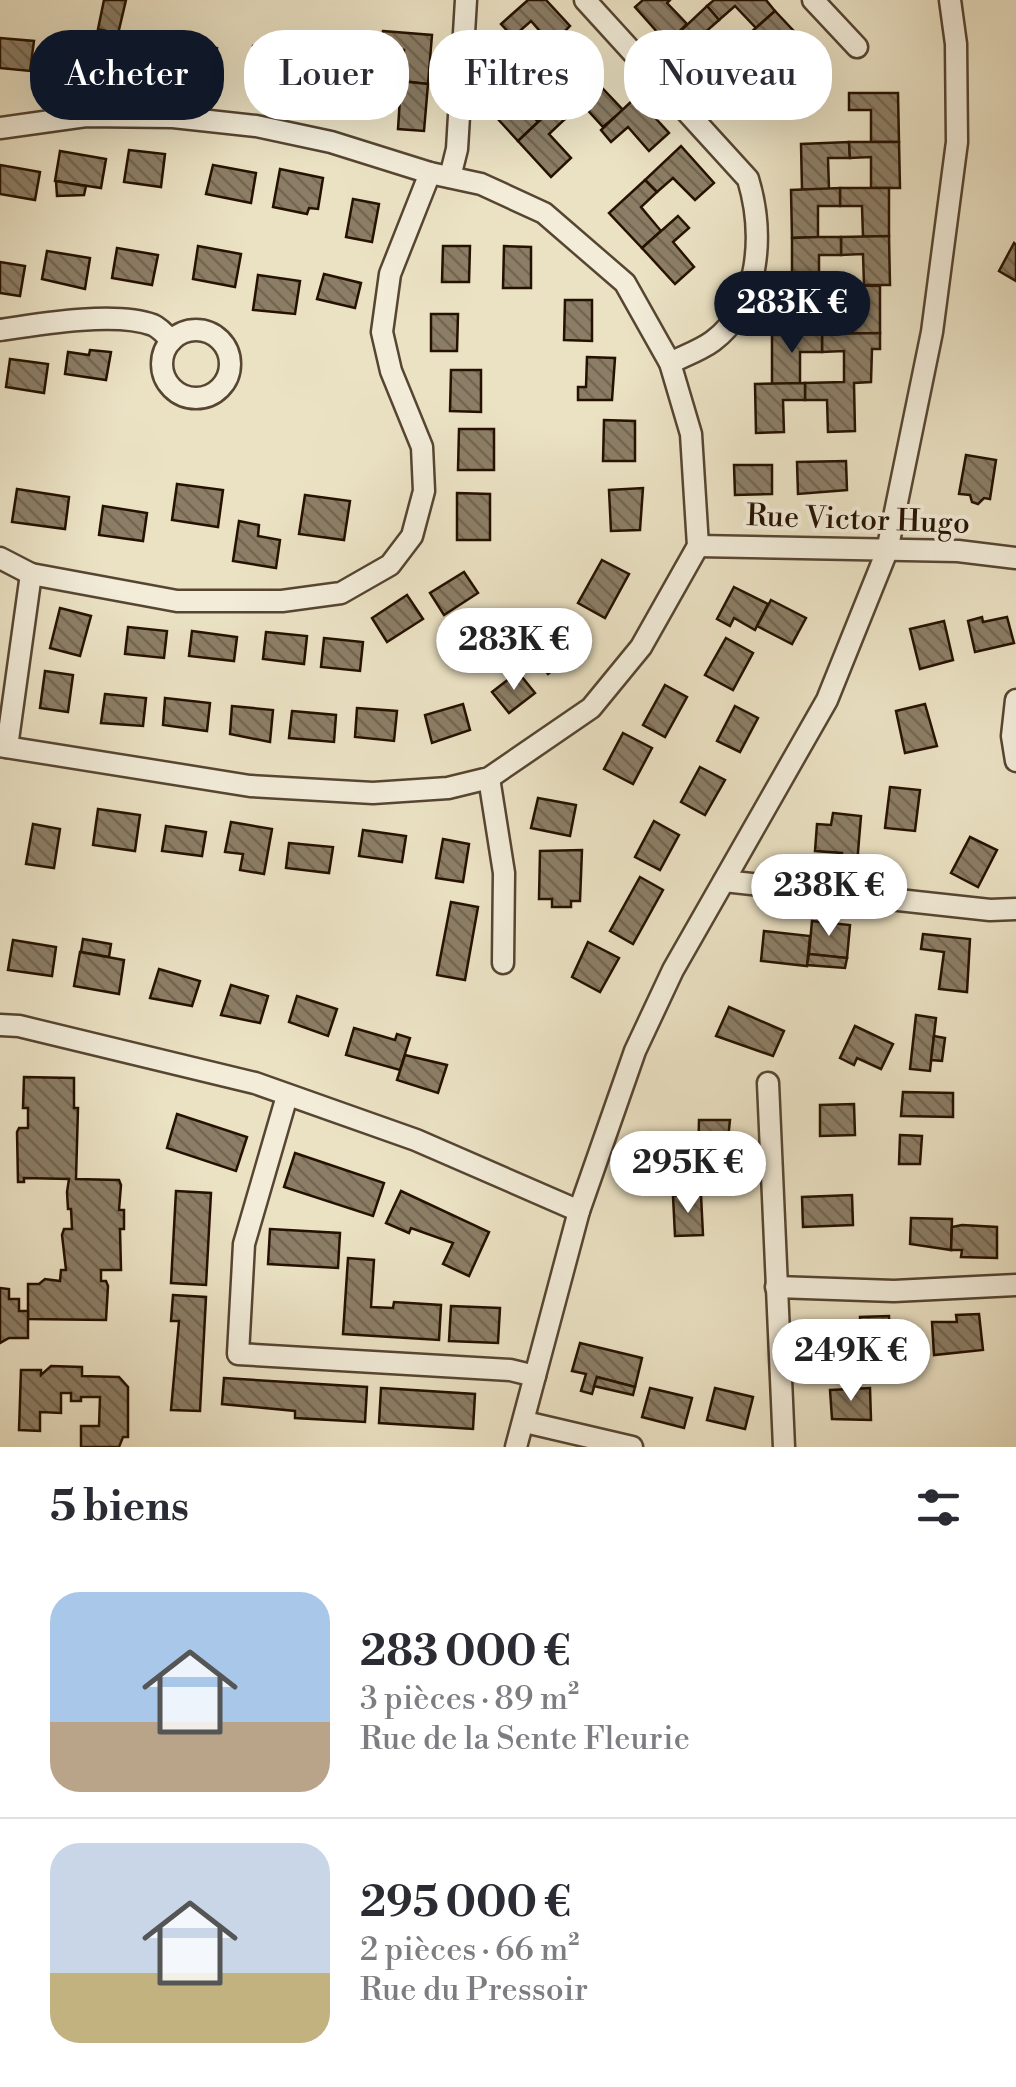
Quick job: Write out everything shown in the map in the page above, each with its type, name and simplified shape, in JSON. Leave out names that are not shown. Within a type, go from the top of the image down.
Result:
[{"type":"street","points":[[0,558],[31,574],[177,601],[282,600],[341,593],[390,565],[412,536],[424,491],[422,446],[392,371],[382,332],[390,274],[457,148],[466,0]]},
{"type":"street","points":[[585,0],[748,179],[757,208],[752,285],[737,316],[712,341],[670,363]]},
{"type":"street","points":[[814,0],[857,47]]},
{"type":"street","points":[[516,1447],[579,1211],[635,1050],[674,970],[827,700],[887,550],[932,332],[956,142],[956,44],[950,0]]},
{"type":"street","points":[[0,128],[86,116],[173,116],[256,126],[331,142],[481,184],[544,213],[625,283],[670,363],[691,434],[698,546],[641,647],[591,708],[489,778],[448,788],[374,792],[250,786],[4,746],[31,574]]},
{"type":"street","points":[[0,330],[58,322],[129,321],[153,325],[172,340]]},
{"type":"street","name":"Rue Victor Hugo","points":[[698,546],[958,550],[1016,558]]},
{"type":"street","points":[[1016,700],[1012,736],[1016,761]]},
{"type":"street","points":[[489,778],[504,873],[503,964]]},
{"type":"street","points":[[724,880],[990,910],[1016,909]]},
{"type":"street","points":[[0,1025],[19,1026],[236,1079],[416,1140],[579,1211]]},
{"type":"street","points":[[768,1083],[784,1447]]},
{"type":"street","points":[[287,1096],[244,1244],[238,1354],[510,1370],[535,1376]]},
{"type":"street","points":[[776,1287],[894,1291],[1016,1285]]},
{"type":"street","points":[[525,1422],[632,1447]]},
{"type":"building","points":[[104,0],[126,0],[119,30],[98,29]]},
{"type":"building","points":[[528,0],[546,0],[570,26],[566,30],[539,30],[531,21],[521,30],[507,30],[501,24]]},
{"type":"building","points":[[643,0],[670,0],[667,3],[687,24],[681,30],[655,30],[635,7]]},
{"type":"building","points":[[714,0],[766,0],[775,11],[756,28],[735,6],[719,20],[707,6]]},
{"type":"building","points":[[707,6],[719,20],[708,30],[682,30]]},
{"type":"building","points":[[775,11],[793,30],[754,30]]},
{"type":"building","points":[[409,33],[429,35],[428,84],[409,82]]},
{"type":"building","points":[[0,38],[30,41],[30,71],[0,68]]},
{"type":"building","points":[[409,82],[428,84],[424,131],[398,129],[399,120],[409,120]]},
{"type":"building","points":[[604,90],[623,110],[603,127],[597,120],[604,120]]},
{"type":"building","points":[[849,93],[898,93],[899,142],[871,142],[871,110],[849,110]]},
{"type":"building","points":[[624,108],[624,120],[657,120],[669,133],[649,151],[628,127],[611,142],[601,130]]},
{"type":"building","points":[[499,120],[536,120],[518,141]]},
{"type":"building","points":[[540,120],[564,120],[549,134],[571,158],[551,177],[518,141]]},
{"type":"building","points":[[849,142],[850,158],[828,158],[829,189],[802,190],[801,144]]},
{"type":"building","points":[[849,142],[899,142],[900,188],[871,188],[871,157],[850,158]]},
{"type":"building","points":[[681,146],[714,183],[695,200],[673,178],[657,192],[645,180]]},
{"type":"building","points":[[129,150],[165,154],[161,187],[124,182]]},
{"type":"building","points":[[60,151],[106,159],[101,188],[55,181]]},
{"type":"building","points":[[0,165],[40,172],[35,200],[0,194]]},
{"type":"building","points":[[213,165],[256,173],[251,203],[206,194]]},
{"type":"building","points":[[280,169],[323,178],[318,209],[309,208],[307,214],[273,207]]},
{"type":"building","points":[[645,180],[657,192],[641,207],[661,231],[642,248],[609,213]]},
{"type":"building","points":[[56,181],[86,186],[84,195],[57,196]]},
{"type":"building","points":[[840,188],[889,188],[889,236],[863,237],[862,206],[840,206]]},
{"type":"building","points":[[840,188],[840,206],[818,206],[818,237],[792,238],[791,190]]},
{"type":"building","points":[[353,199],[379,204],[372,242],[346,237]]},
{"type":"building","points":[[678,216],[689,228],[673,242],[694,267],[675,284],[642,248]]},
{"type":"building","points":[[889,236],[890,285],[864,285],[863,254],[841,255],[841,237]]},
{"type":"building","points":[[841,237],[841,255],[819,255],[819,285],[792,286],[792,238]]},
{"type":"building","points":[[1016,245],[1016,281],[999,271]]},
{"type":"building","points":[[198,246],[241,254],[235,287],[193,279]]},
{"type":"building","points":[[443,246],[470,246],[469,282],[442,282]]},
{"type":"building","points":[[504,246],[531,247],[531,288],[503,288]]},
{"type":"building","points":[[117,248],[158,255],[152,285],[112,278]]},
{"type":"building","points":[[47,251],[90,258],[85,289],[42,279]]},
{"type":"building","points":[[0,262],[25,266],[20,296],[0,293]]},
{"type":"building","points":[[324,274],[361,283],[355,308],[317,299]]},
{"type":"building","points":[[258,275],[300,281],[295,314],[253,310]]},
{"type":"building","points":[[831,285],[880,286],[880,333],[853,334],[852,303],[831,303]]},
{"type":"building","points":[[831,285],[831,303],[809,303],[810,334],[782,335],[782,287]]},
{"type":"building","points":[[565,300],[592,300],[592,341],[564,340]]},
{"type":"building","points":[[431,314],[458,314],[457,351],[431,351]]},
{"type":"building","points":[[880,333],[880,349],[872,349],[871,382],[854,383],[855,431],[828,432],[827,400],[805,400],[805,383],[844,382],[844,351],[822,352],[822,334]]},
{"type":"building","points":[[822,334],[822,352],[800,352],[800,384],[772,384],[772,335]]},
{"type":"building","points":[[90,350],[111,352],[106,380],[65,374],[68,352],[89,355]]},
{"type":"building","points":[[587,357],[615,358],[612,400],[578,400],[578,387],[586,387]]},
{"type":"building","points":[[10,359],[48,364],[44,393],[6,387]]},
{"type":"building","points":[[451,370],[481,370],[481,412],[450,411]]},
{"type":"building","points":[[805,383],[805,400],[783,400],[784,432],[756,433],[755,384]]},
{"type":"building","points":[[604,420],[635,421],[635,461],[603,461]]},
{"type":"building","points":[[459,429],[494,429],[494,470],[458,470]]},
{"type":"building","points":[[966,455],[996,460],[990,499],[984,498],[978,504],[972,502],[970,495],[959,494]]},
{"type":"building","points":[[846,461],[847,490],[798,494],[797,462]]},
{"type":"building","points":[[734,465],[772,465],[772,494],[735,495]]},
{"type":"building","points":[[177,484],[223,490],[218,527],[172,520]]},
{"type":"building","points":[[643,488],[640,530],[611,531],[609,490]]},
{"type":"building","points":[[17,489],[69,497],[65,529],[12,522]]},
{"type":"building","points":[[457,493],[490,494],[490,540],[457,540]]},
{"type":"building","points":[[305,495],[350,501],[344,540],[299,534]]},
{"type":"building","points":[[103,506],[147,513],[143,541],[99,535]]},
{"type":"building","points":[[239,521],[259,525],[258,536],[280,540],[276,568],[233,561]]},
{"type":"building","points":[[602,560],[629,574],[605,618],[578,603]]},
{"type":"building","points":[[464,572],[478,593],[444,615],[430,593]]},
{"type":"building","points":[[734,587],[768,604],[755,630],[734,618],[730,626],[717,619]]},
{"type":"building","points":[[407,595],[423,619],[387,642],[372,618]]},
{"type":"building","points":[[771,600],[806,618],[792,644],[757,626]]},
{"type":"building","points":[[60,608],[91,616],[80,656],[50,648]]},
{"type":"building","points":[[982,617],[983,622],[1007,617],[1014,643],[975,652],[968,621]]},
{"type":"building","points":[[944,621],[953,660],[920,669],[910,629]]},
{"type":"building","points":[[564,624],[582,647],[548,674],[530,650]]},
{"type":"building","points":[[128,627],[167,631],[164,658],[125,654]]},
{"type":"building","points":[[192,631],[237,637],[234,661],[189,656]]},
{"type":"building","points":[[266,632],[307,636],[304,664],[263,659]]},
{"type":"building","points":[[324,638],[363,642],[360,671],[321,667]]},
{"type":"building","points":[[726,638],[753,653],[733,690],[705,675]]},
{"type":"building","points":[[45,671],[73,675],[68,712],[40,708]]},
{"type":"building","points":[[518,672],[535,693],[509,713],[492,692]]},
{"type":"building","points":[[665,685],[687,697],[665,737],[643,725]]},
{"type":"building","points":[[105,694],[146,698],[143,726],[101,723]]},
{"type":"building","points":[[165,698],[210,703],[207,731],[163,725]]},
{"type":"building","points":[[463,704],[470,730],[432,743],[425,715]]},
{"type":"building","points":[[925,704],[937,746],[905,753],[896,711]]},
{"type":"building","points":[[232,706],[273,710],[270,742],[230,734]]},
{"type":"building","points":[[735,706],[758,718],[740,752],[717,741]]},
{"type":"building","points":[[357,708],[397,711],[394,741],[355,737]]},
{"type":"building","points":[[292,711],[336,715],[334,742],[289,738]]},
{"type":"building","points":[[623,733],[652,748],[633,784],[604,769]]},
{"type":"building","points":[[700,767],[725,780],[705,815],[681,802]]},
{"type":"building","points":[[890,787],[920,790],[915,831],[885,828]]},
{"type":"building","points":[[538,798],[576,805],[570,836],[531,828]]},
{"type":"building","points":[[98,809],[140,815],[135,851],[93,845]]},
{"type":"building","points":[[833,813],[861,816],[857,864],[841,863],[842,853],[815,851],[817,824],[831,825]]},
{"type":"building","points":[[654,821],[679,835],[660,870],[635,857]]},
{"type":"building","points":[[231,822],[272,829],[264,874],[240,870],[243,854],[225,852]]},
{"type":"building","points":[[33,824],[60,829],[54,868],[26,864]]},
{"type":"building","points":[[166,826],[206,832],[202,856],[162,851]]},
{"type":"building","points":[[363,830],[406,836],[402,862],[359,856]]},
{"type":"building","points":[[970,837],[997,850],[978,887],[951,873]]},
{"type":"building","points":[[443,839],[469,844],[463,882],[436,878]]},
{"type":"building","points":[[289,843],[333,847],[329,873],[286,868]]},
{"type":"building","points":[[582,850],[580,901],[571,901],[571,907],[552,907],[552,899],[539,899],[540,851]]},
{"type":"building","points":[[640,877],[663,890],[633,944],[610,931]]},
{"type":"building","points":[[451,902],[478,907],[465,980],[437,975]]},
{"type":"building","points":[[812,921],[850,925],[847,958],[809,954]]},
{"type":"building","points":[[764,931],[810,936],[807,966],[761,961]]},
{"type":"building","points":[[923,934],[970,939],[967,992],[939,989],[944,952],[921,949]]},
{"type":"building","points":[[83,939],[111,944],[109,957],[81,952]]},
{"type":"building","points":[[13,940],[56,947],[52,976],[8,970]]},
{"type":"building","points":[[588,942],[619,958],[600,992],[572,977]]},
{"type":"building","points":[[80,952],[124,960],[119,994],[74,986]]},
{"type":"building","points":[[809,954],[847,958],[845,968],[807,965]]},
{"type":"building","points":[[159,969],[200,981],[192,1006],[150,998]]},
{"type":"building","points":[[231,985],[268,996],[260,1023],[221,1015]]},
{"type":"building","points":[[297,996],[337,1009],[328,1036],[289,1022]]},
{"type":"building","points":[[729,1007],[784,1031],[773,1056],[716,1036]]},
{"type":"building","points":[[916,1015],[936,1018],[930,1071],[910,1069]]},
{"type":"building","points":[[855,1026],[893,1044],[881,1069],[857,1058],[854,1065],[840,1058]]},
{"type":"building","points":[[354,1028],[395,1040],[397,1034],[410,1038],[400,1070],[346,1055]]},
{"type":"building","points":[[934,1036],[945,1038],[942,1061],[931,1060]]},
{"type":"building","points":[[405,1055],[447,1065],[438,1093],[397,1080]]},
{"type":"building","points":[[24,1077],[74,1078],[74,1108],[78,1108],[76,1179],[119,1180],[121,1185],[121,1270],[101,1270],[101,1281],[108,1286],[106,1320],[28,1319],[28,1284],[39,1284],[45,1279],[60,1281],[61,1270],[66,1270],[62,1235],[64,1229],[72,1229],[69,1179],[24,1178],[24,1182],[18,1182],[17,1132],[19,1128],[28,1128],[28,1108],[23,1108]]},
{"type":"building","points":[[903,1092],[953,1093],[953,1117],[901,1116]]},
{"type":"building","points":[[854,1104],[855,1135],[820,1136],[820,1105]]},
{"type":"building","points":[[177,1114],[247,1137],[236,1171],[167,1148]]},
{"type":"building","points":[[699,1120],[730,1120],[725,1167],[698,1166]]},
{"type":"building","points":[[900,1135],[922,1136],[920,1164],[899,1164]]},
{"type":"building","points":[[295,1153],[384,1183],[373,1216],[284,1187]]},
{"type":"building","points":[[176,1191],[211,1193],[206,1285],[171,1283]]},
{"type":"building","points":[[401,1191],[489,1232],[469,1276],[443,1264],[453,1243],[411,1228],[409,1233],[386,1223]]},
{"type":"building","points":[[701,1195],[703,1235],[675,1236],[673,1196]]},
{"type":"building","points":[[852,1195],[853,1225],[803,1227],[802,1197]]},
{"type":"building","points":[[911,1218],[952,1219],[951,1250],[910,1244]]},
{"type":"building","points":[[952,1227],[997,1227],[997,1258],[961,1257],[962,1250],[951,1250]]},
{"type":"building","points":[[270,1229],[340,1233],[338,1268],[268,1264]]},
{"type":"building","points":[[348,1258],[374,1260],[371,1307],[393,1308],[394,1302],[441,1305],[439,1340],[343,1334]]},
{"type":"building","points":[[0,1288],[9,1289],[9,1299],[19,1299],[19,1311],[28,1311],[28,1338],[9,1338],[0,1343]]},
{"type":"building","points":[[173,1295],[206,1297],[200,1411],[171,1410],[179,1321],[171,1321]]},
{"type":"building","points":[[451,1306],[500,1308],[498,1343],[449,1341]]},
{"type":"building","points":[[979,1314],[983,1350],[934,1355],[932,1322],[957,1322],[956,1315]]},
{"type":"building","points":[[889,1316],[890,1361],[861,1362],[860,1317]]},
{"type":"building","points":[[580,1343],[642,1358],[635,1387],[597,1377],[592,1394],[581,1391],[586,1374],[572,1371]]},
{"type":"building","points":[[51,1366],[82,1367],[82,1376],[119,1377],[128,1387],[128,1437],[123,1437],[119,1447],[81,1447],[81,1426],[99,1426],[100,1397],[71,1401],[71,1393],[61,1393],[61,1413],[40,1412],[40,1431],[19,1430],[21,1370],[41,1370],[41,1375]]},
{"type":"building","points":[[597,1377],[635,1387],[633,1395],[594,1386]]},
{"type":"building","points":[[224,1378],[367,1387],[365,1422],[295,1418],[295,1411],[222,1404]]},
{"type":"building","points":[[381,1388],[475,1394],[473,1429],[379,1423]]},
{"type":"building","points":[[650,1388],[692,1398],[684,1428],[642,1417]]},
{"type":"building","points":[[715,1388],[753,1397],[745,1429],[707,1420]]},
{"type":"building","points":[[870,1388],[871,1420],[832,1419],[830,1390]]}]
